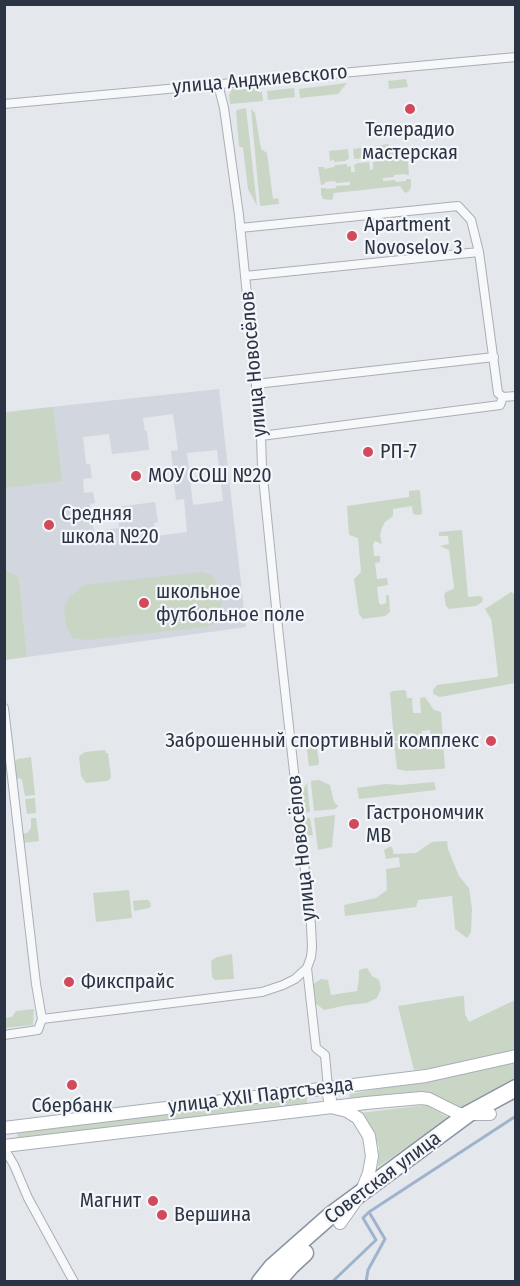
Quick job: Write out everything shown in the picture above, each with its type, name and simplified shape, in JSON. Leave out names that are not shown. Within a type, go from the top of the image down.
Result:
[{"type":"highway","name":"Советская улица","points":[[260,1281],[331,1215],[468,1114],[516,1088]]},
{"type":"highway","points":[[277,1281],[362,1203],[466,1126],[516,1099]]},
{"type":"main road","name":"улица XXII Партсъезда","points":[[4,1128],[426,1076],[516,1056]]},
{"type":"main road","points":[[328,1088],[331,1107]]},
{"type":"main road","points":[[4,1147],[421,1098],[429,1099],[459,1114],[490,1114]]},
{"type":"main road","points":[[331,1107],[347,1111],[358,1118],[369,1136],[372,1156],[361,1193],[340,1223]]},
{"type":"street","name":"улица Анджиевского","points":[[4,104],[516,57]]},
{"type":"street","name":"улица Новосёлов","points":[[218,84],[224,108],[240,228],[279,637],[311,925],[312,947],[307,968],[316,1048],[325,1055],[328,1088]]},
{"type":"street","points":[[240,228],[458,206],[471,220],[478,252],[498,393],[503,397],[516,396]]},
{"type":"street","points":[[245,276],[478,252]]},
{"type":"street","points":[[256,384],[494,357]]},
{"type":"street","points":[[261,436],[500,405],[503,397]]},
{"type":"street","points":[[4,708],[36,984],[42,1018],[38,1030],[4,1035]]},
{"type":"street","points":[[42,1018],[262,992],[295,979],[307,968]]},
{"type":"street","points":[[4,1147],[28,1198],[74,1281]]},
{"type":"shaded area","name":"Средняя школа №20","points":[[219,389],[246,627],[27,657],[19,579],[5,568],[4,412]],"holes":[[[173,414],[178,450],[171,451],[173,469],[180,469],[182,481],[174,483],[176,500],[184,499],[187,532],[156,536],[154,523],[158,522],[155,502],[117,507],[119,528],[94,531],[90,504],[95,503],[93,492],[84,493],[83,479],[92,478],[90,464],[86,464],[83,437],[109,434],[112,454],[149,450],[143,418]],[[217,450],[223,501],[193,505],[187,453]]]},
{"type":"green space","points":[[406,79],[408,87],[389,89],[388,81]]},
{"type":"green space","points":[[347,83],[338,94],[300,98],[299,89]]},
{"type":"green space","points":[[255,85],[258,92],[262,92],[263,101],[230,104],[229,95],[232,89]]},
{"type":"green space","points":[[294,88],[295,97],[268,100],[267,91]]},
{"type":"green space","points":[[246,108],[257,206],[248,189],[243,148],[239,146],[236,111]]},
{"type":"green space","points":[[251,109],[255,113],[261,149],[267,153],[273,199],[278,198],[279,204],[260,206]]},
{"type":"green space","points":[[388,144],[395,156],[375,158],[372,156],[371,147]]},
{"type":"green space","points":[[367,147],[368,158],[354,159],[353,149]]},
{"type":"green space","points":[[348,149],[349,159],[346,161],[330,161],[329,151]]},
{"type":"green space","points":[[397,158],[408,162],[409,175],[394,175],[394,177],[383,178],[383,181],[395,180],[396,182],[411,179],[409,191],[405,193],[400,186],[334,193],[332,200],[323,199],[321,188],[336,188],[336,186],[350,185],[350,182],[325,182],[321,185],[318,167],[324,167],[324,169],[347,164],[347,167],[351,166],[351,172],[355,172],[354,165],[358,163],[369,162],[370,170],[373,169],[373,162]]},
{"type":"green space","points":[[53,407],[62,481],[5,488],[5,413]]},
{"type":"green space","points":[[420,490],[422,514],[413,514],[412,506],[393,509],[393,516],[385,522],[382,528],[380,535],[382,544],[375,541],[373,544],[374,555],[380,556],[380,562],[375,563],[377,579],[387,578],[388,585],[377,587],[379,603],[381,605],[386,603],[386,595],[389,595],[390,612],[385,616],[363,619],[359,614],[354,579],[361,572],[358,538],[349,535],[347,506],[409,497],[409,491]]},
{"type":"green space","points":[[462,530],[468,597],[483,598],[482,602],[476,606],[449,609],[446,606],[444,595],[454,586],[449,550],[440,546],[449,544],[448,536],[439,536],[439,532]]},
{"type":"green space","points":[[4,568],[19,578],[27,657],[5,660]]},
{"type":"green space","name":"школьное футбольное поле","points":[[202,572],[212,575],[220,590],[222,611],[218,623],[204,627],[88,640],[73,638],[66,626],[64,608],[68,599],[83,585]]},
{"type":"green space","points":[[511,592],[516,595],[515,683],[440,697],[433,694],[437,685],[497,677],[491,619],[485,609]]},
{"type":"green space","points":[[404,690],[407,698],[412,698],[413,713],[421,713],[420,698],[425,697],[434,710],[441,712],[445,768],[406,771],[397,769],[394,743],[404,743],[405,749],[414,748],[413,742],[432,743],[430,730],[422,731],[422,736],[413,737],[412,733],[404,734],[404,740],[394,741],[390,693]]},
{"type":"green space","points":[[316,742],[319,762],[318,765],[309,766],[306,743]]},
{"type":"green space","points":[[105,750],[108,753],[110,779],[86,783],[81,776],[79,756],[85,752]]},
{"type":"green space","points":[[31,757],[35,795],[25,796],[22,780],[16,779],[14,762]]},
{"type":"green space","points":[[319,780],[330,785],[334,802],[338,806],[335,809],[314,811],[311,781]]},
{"type":"green space","points":[[434,782],[436,790],[359,799],[357,788],[385,784]]},
{"type":"green space","points":[[307,783],[310,812],[303,813],[301,797]]},
{"type":"green space","points":[[35,798],[36,813],[27,814],[25,799]]},
{"type":"green space","points":[[335,815],[332,847],[318,850],[314,818]]},
{"type":"green space","points":[[303,817],[310,818],[313,835],[306,836]]},
{"type":"green space","points":[[31,818],[36,818],[39,841],[22,843],[21,834],[27,833],[31,828]]},
{"type":"green space","points":[[447,841],[459,876],[469,888],[472,909],[471,932],[467,938],[455,929],[452,896],[418,900],[416,907],[345,916],[344,905],[376,898],[387,890],[386,869],[400,867],[399,857],[386,859],[384,850],[392,847],[394,854],[416,853],[432,842]]},
{"type":"green space","points":[[129,890],[132,918],[96,922],[93,893]]},
{"type":"green space","points":[[148,900],[151,906],[149,908],[134,911],[133,901]]},
{"type":"green space","points":[[232,954],[234,979],[215,980],[212,977],[211,961],[217,957]]},
{"type":"green space","points":[[367,968],[372,976],[379,980],[381,989],[377,998],[367,1003],[324,1010],[315,1003],[312,985],[321,979],[328,980],[331,995],[357,991],[359,970]]},
{"type":"green space","points":[[464,996],[465,1014],[469,1022],[515,1000],[515,1051],[435,1068],[414,1070],[398,1006]]},
{"type":"green space","points":[[34,1009],[33,1025],[5,1028],[5,1018],[12,1017],[16,1011]]},
{"type":"green space","points":[[515,1063],[515,1079],[462,1108],[427,1092],[349,1098],[350,1094]]},
{"type":"green space","points":[[307,1097],[307,1104],[18,1142],[17,1132]]},
{"type":"green space","points":[[426,1105],[449,1118],[378,1167],[379,1147],[371,1128],[359,1113]]},
{"type":"waterway","points":[[332,1282],[376,1240],[363,1218],[369,1212],[516,1116]]},
{"type":"waterway","points":[[366,1282],[368,1270],[385,1239],[369,1212]]},
{"type":"place","name":"Телерадио мастерская","points":[[410,109]]},
{"type":"place","name":"Apartment Novoselov 3","points":[[352,236]]},
{"type":"place","name":"РП-7","points":[[368,452]]},
{"type":"place","name":"МОУ СОШ №20","points":[[136,476]]},
{"type":"place","name":"Средняя школа №20","points":[[49,525]]},
{"type":"place","name":"школьное футбольное поле","points":[[144,603]]},
{"type":"place","name":"Заброшенный спортивный комплекс","points":[[491,741]]},
{"type":"place","name":"Гастрономчик МВ","points":[[354,824]]},
{"type":"place","name":"Фикспрайс","points":[[69,982]]},
{"type":"place","name":"Сбербанк","points":[[72,1085]]},
{"type":"place","name":"Магнит","points":[[153,1201]]},
{"type":"place","name":"Вершина","points":[[162,1215]]}]
